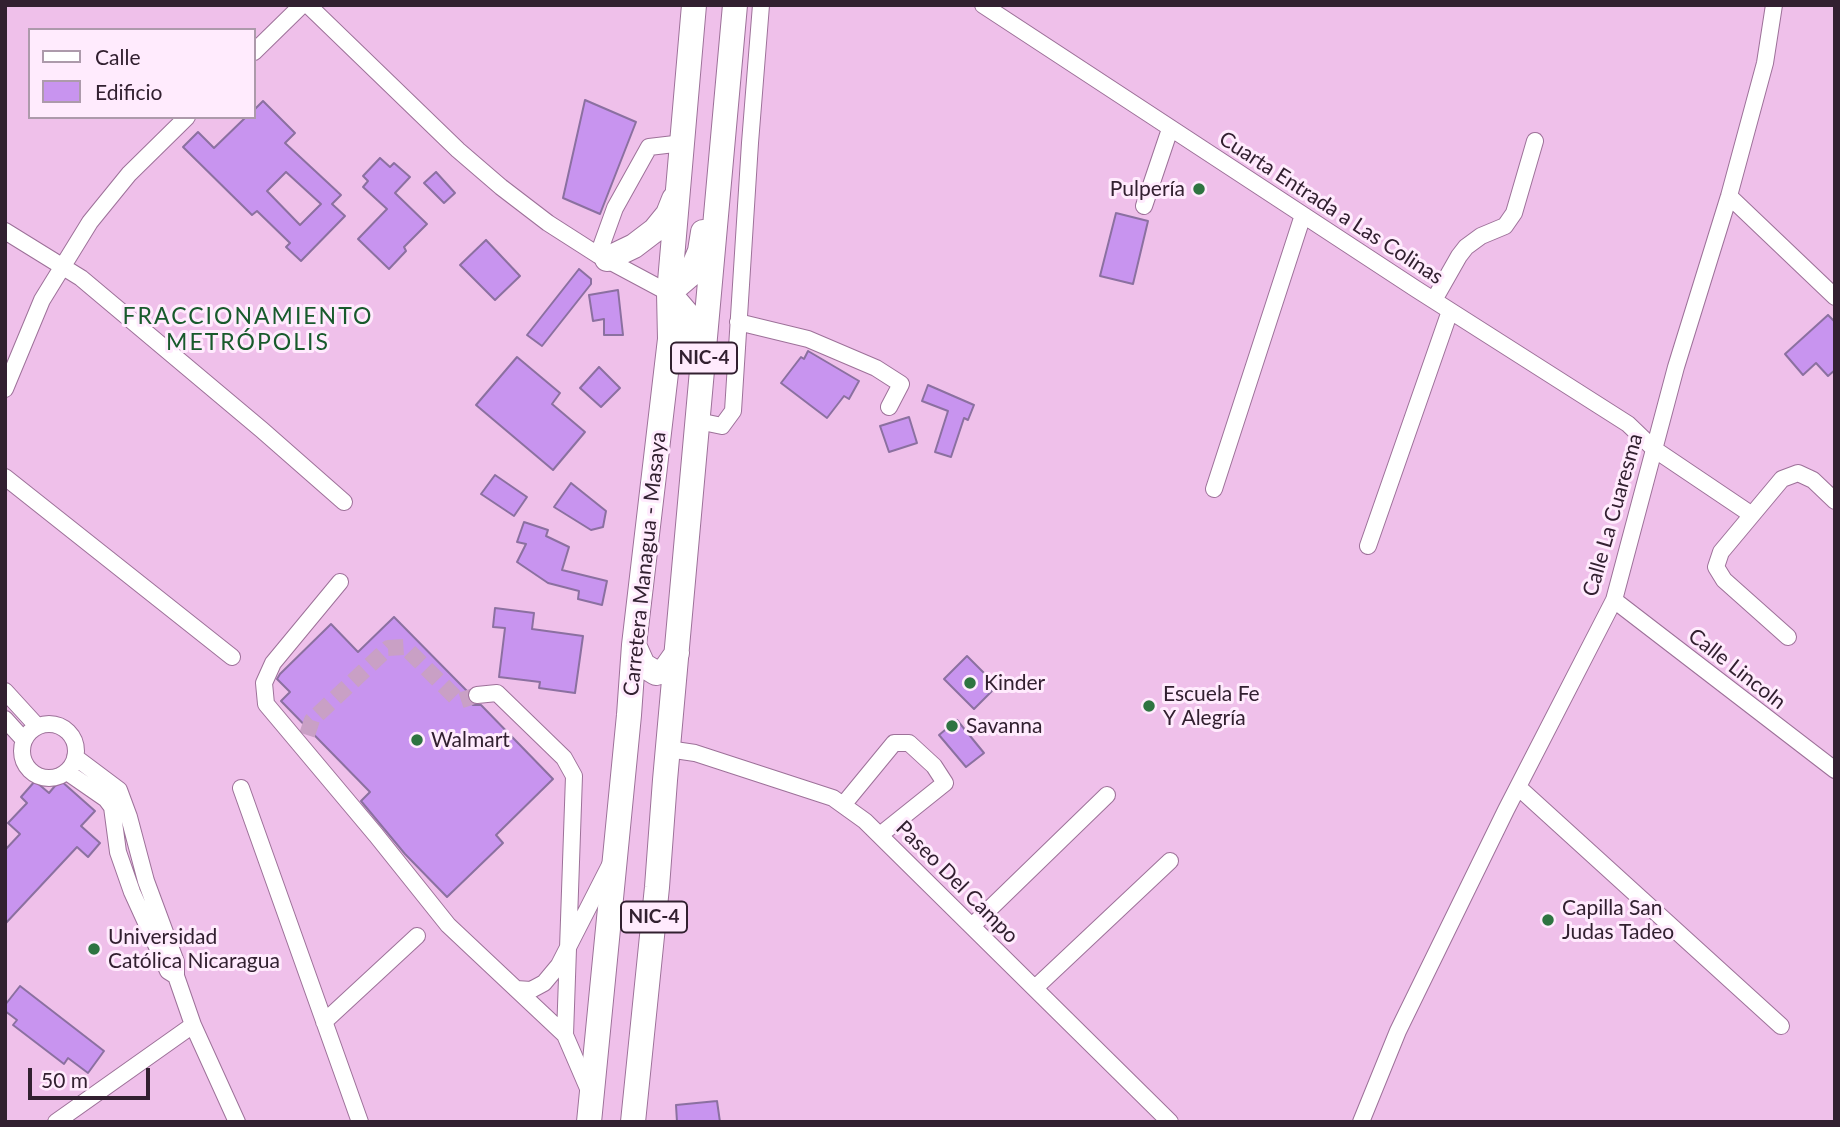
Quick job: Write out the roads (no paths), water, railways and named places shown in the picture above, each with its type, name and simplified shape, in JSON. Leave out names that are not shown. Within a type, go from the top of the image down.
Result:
[{"type":"highway","name":"Carretera Managua - Masaya","points":[[589,1122],[634,645],[670,338],[669,293],[694,5]]},
{"type":"highway","name":"Carretera Managua - Masaya","points":[[633,1122],[657,887],[735,5]]},
{"type":"highway","points":[[698,420],[693,401],[696,349],[687,314],[669,293],[690,275],[699,251],[711,186],[720,157]]},
{"type":"highway","points":[[603,257],[634,246],[655,230],[668,214],[680,182]]},
{"type":"highway","points":[[634,645],[646,668],[656,673],[668,667],[677,653]]},
{"type":"highway","points":[[629,715],[642,700],[651,695],[659,697],[671,711]]},
{"type":"street","points":[[256,50],[302,5]]},
{"type":"street","points":[[308,5],[492,180],[548,223],[669,293]]},
{"type":"street","points":[[698,420],[723,426],[733,411],[761,5]]},
{"type":"street","name":"Cuarta Entrada a Las Colinas","points":[[984,5],[1170,129],[1628,424],[1654,449],[1752,515]]},
{"type":"street","name":"Calle La Cuaresma","points":[[1361,1122],[1398,1031],[1614,600],[1676,367],[1729,195],[1765,63],[1774,5]]},
{"type":"street","points":[[5,389],[42,300],[110,194],[185,119]]},
{"type":"street","points":[[1144,206],[1170,129]]},
{"type":"street","points":[[1434,300],[1466,247],[1481,236],[1505,226],[1510,219],[1535,141]]},
{"type":"street","points":[[603,257],[615,208],[649,147],[682,143]]},
{"type":"street","points":[[1729,195],[1835,296]]},
{"type":"street","points":[[1214,489],[1303,215]]},
{"type":"street","points":[[5,231],[63,265],[262,430],[344,502]]},
{"type":"street","points":[[1368,546],[1450,310]]},
{"type":"street","points":[[738,322],[808,339],[876,368],[901,384],[889,407]]},
{"type":"street","points":[[1788,637],[1724,580],[1716,567],[1721,552],[1782,479],[1798,473],[1813,480],[1835,501]]},
{"type":"street","points":[[5,477],[232,657]]},
{"type":"street","points":[[340,582],[273,663],[264,683],[266,704],[448,925],[565,1035],[591,1096]]},
{"type":"street","name":"Calle Lincoln","points":[[1614,600],[1835,770]]},
{"type":"street","points":[[5,691],[37,726]]},
{"type":"street","points":[[477,695],[497,693],[564,758],[574,776],[565,1035]]},
{"type":"street","points":[[5,719],[24,740]]},
{"type":"street","points":[[46,723],[67,730],[73,738],[75,757],[67,772],[47,778],[36,775],[28,768],[21,748],[24,740],[37,726],[46,723]]},
{"type":"street","points":[[307,734],[310,755]]},
{"type":"street","points":[[843,805],[860,781],[894,743],[909,743],[934,766],[945,783],[880,835]]},
{"type":"street","name":"Paseo Del Campo","points":[[668,749],[695,753],[833,798],[865,821],[1170,1122]]},
{"type":"street","points":[[75,757],[120,790],[118,852],[132,892],[156,926]]},
{"type":"street","points":[[67,772],[106,799],[118,804],[146,881],[168,971],[176,976],[193,1025],[237,1122]]},
{"type":"street","points":[[1518,787],[1781,1027]]},
{"type":"street","points":[[241,788],[360,1122]]},
{"type":"street","points":[[972,926],[1107,795]]},
{"type":"street","points":[[516,989],[531,990],[544,984],[559,965],[615,854]]},
{"type":"street","points":[[1035,988],[1170,860]]},
{"type":"street","points":[[132,892],[146,881]]},
{"type":"street","points":[[324,1021],[416,936]]},
{"type":"street","points":[[56,1122],[193,1025]]},
{"type":"tunnel","points":[[307,735],[312,720],[388,648],[405,647],[459,701],[477,695]]},
{"type":"place","name":"Pulpería","points":[[1199,189]]},
{"type":"place","name":"Kinder","points":[[970,683]]},
{"type":"place","name":"Escuela Fe Y Alegría","points":[[1149,706]]},
{"type":"place","name":"Savanna","points":[[952,726]]},
{"type":"place","name":"Walmart","points":[[417,740]]},
{"type":"place","name":"Capilla San Judas Tadeo","points":[[1548,920]]},
{"type":"place","name":"Universidad Católica Nicaragua","points":[[94,949]]},
{"type":"district","name":"FRACCIONAMIENTO METRÓPOLIS","points":[[248,330]]}]
